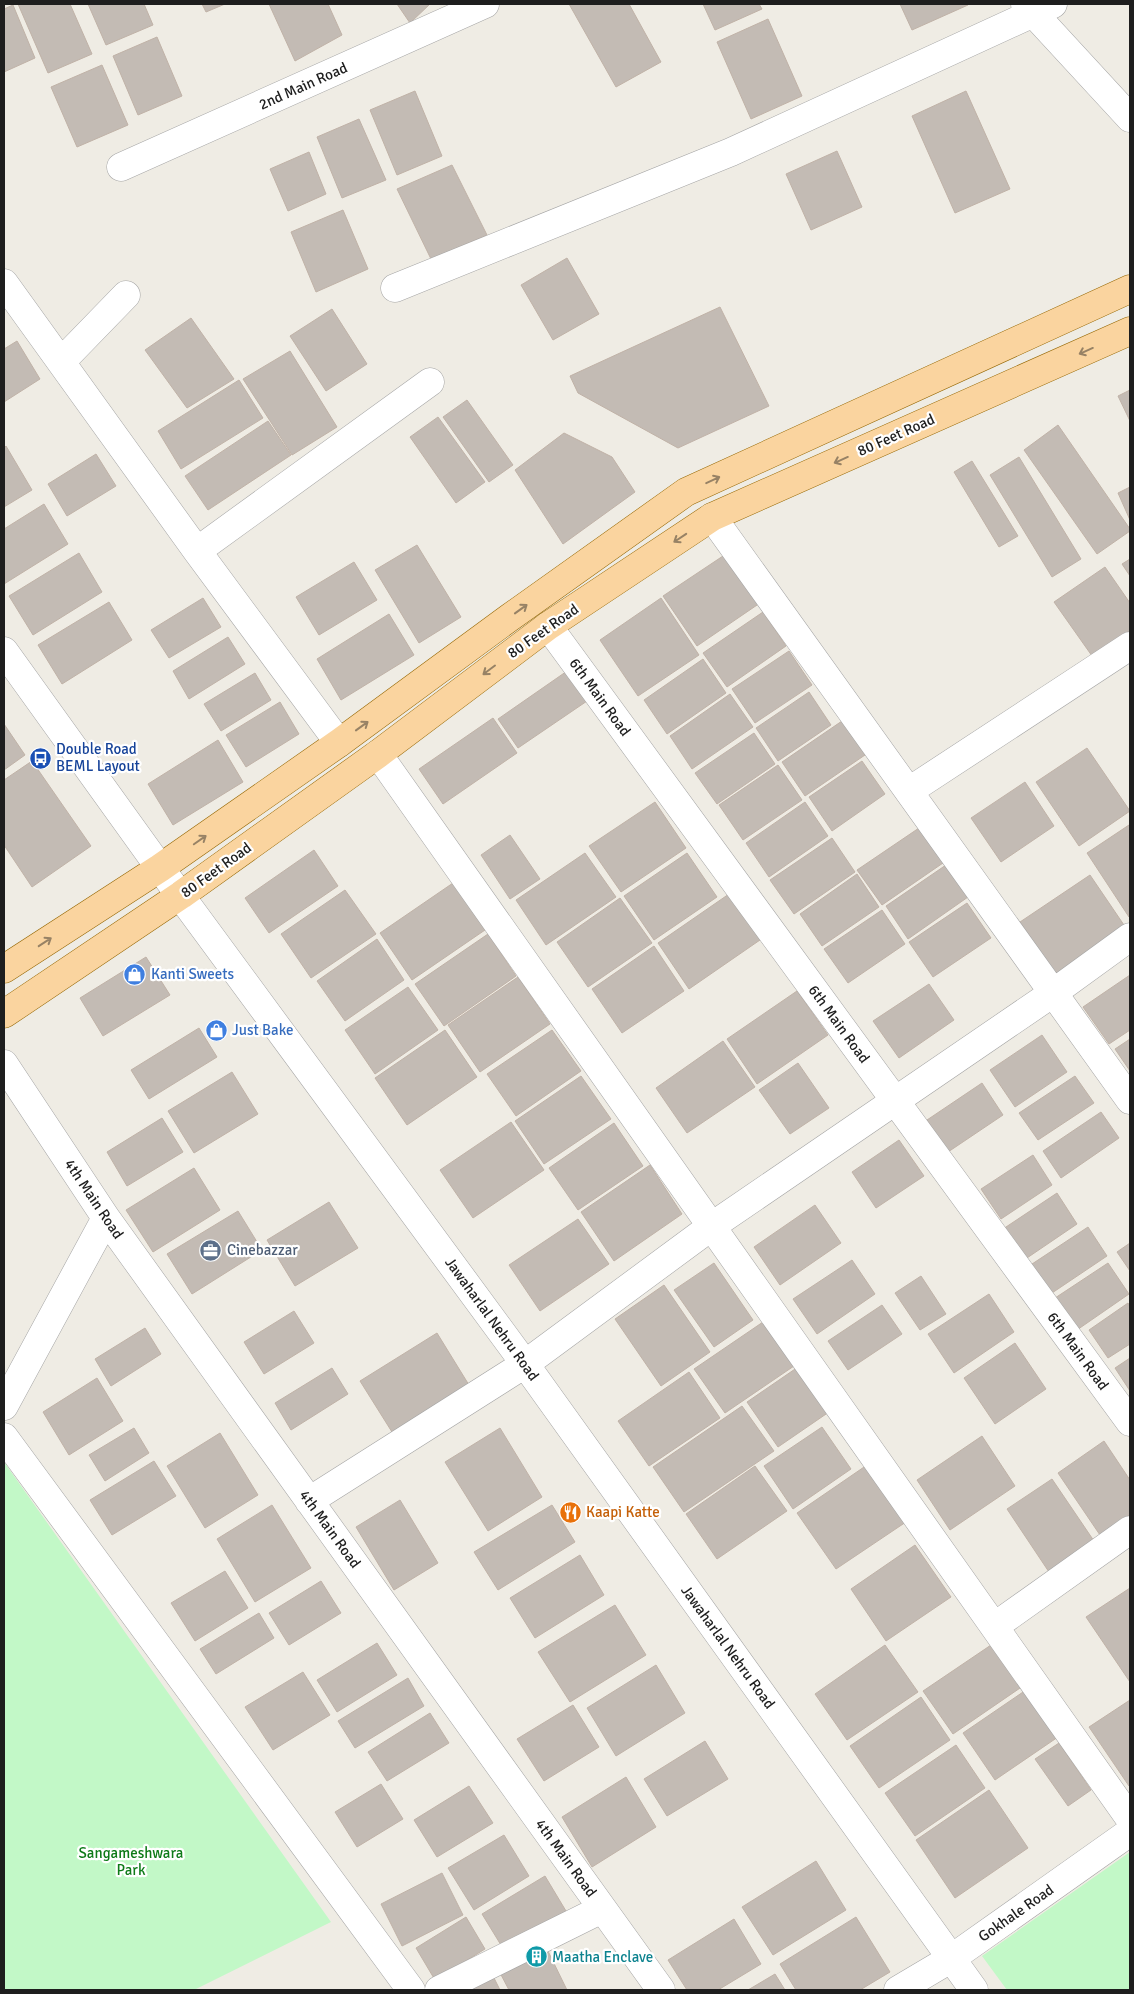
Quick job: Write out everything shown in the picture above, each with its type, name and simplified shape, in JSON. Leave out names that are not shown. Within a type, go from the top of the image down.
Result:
[{"type":"main road","name":"80 Feet Road","points":[[4,969],[160,868],[339,743],[509,618],[686,492],[1130,289]]},
{"type":"main road","name":"80 Feet Road","points":[[4,1014],[181,895],[378,754],[548,626],[712,517],[1130,331]]},
{"type":"street","name":"2nd Main Road","points":[[121,167],[485,4]]},
{"type":"street","points":[[395,288],[731,152],[1037,7],[1130,118]]},
{"type":"street","points":[[4,283],[197,551],[339,743]]},
{"type":"street","points":[[61,362],[126,296]]},
{"type":"street","points":[[197,551],[430,382]]},
{"type":"street","points":[[712,517],[1130,1100]]},
{"type":"street","name":"6th Main Road","points":[[548,626],[1130,1422]]},
{"type":"street","points":[[909,791],[1130,646]]},
{"type":"street","name":"Jawaharlal Nehru Road","points":[[4,651],[160,868],[525,1364],[974,1990]]},
{"type":"street","points":[[378,754],[1130,1819]]},
{"type":"street","points":[[309,1501],[525,1364],[712,1226],[1053,993],[1130,937]]},
{"type":"street","name":"4th Main Road","points":[[4,1064],[106,1218],[661,1990]]},
{"type":"street","points":[[4,1406],[106,1218]]},
{"type":"street","points":[[4,1437],[411,1990]]},
{"type":"street","points":[[994,1626],[1130,1530]]},
{"type":"street","name":"Gokhale Road","points":[[898,1990],[952,1958],[1130,1832]]},
{"type":"street","points":[[438,1990],[602,1909]]},
{"type":"green space","name":"Sangameshwara Park","points":[[4,1462],[331,1922],[194,1990],[4,1990]]},
{"type":"green space","points":[[1130,1852],[1130,1990],[1007,1990],[982,1956]]},
{"type":"building","points":[[18,4],[70,4],[92,54],[48,73]]},
{"type":"building","points":[[88,4],[144,4],[153,25],[106,45]]},
{"type":"building","points":[[202,4],[225,4],[206,12]]},
{"type":"building","points":[[269,4],[328,4],[342,35],[295,61]]},
{"type":"building","points":[[397,4],[430,4],[410,23]]},
{"type":"building","points":[[569,4],[629,4],[661,62],[616,87]]},
{"type":"building","points":[[703,4],[759,4],[762,9],[715,30]]},
{"type":"building","points":[[900,4],[968,4],[968,5],[912,30]]},
{"type":"building","points":[[13,5],[35,58],[4,72],[4,9]]},
{"type":"building","points":[[768,19],[802,96],[751,119],[717,42]]},
{"type":"building","points":[[157,37],[182,96],[138,115],[113,56]]},
{"type":"building","points":[[102,65],[128,125],[77,147],[51,87]]},
{"type":"building","points":[[415,91],[442,156],[397,175],[370,110]]},
{"type":"building","points":[[966,91],[1010,189],[955,213],[912,116]]},
{"type":"building","points":[[359,119],[386,180],[342,198],[317,137]]},
{"type":"building","points":[[837,151],[862,207],[811,230],[786,174]]},
{"type":"building","points":[[309,152],[326,194],[288,211],[270,169]]},
{"type":"building","points":[[452,165],[487,235],[431,259],[397,189]]},
{"type":"building","points":[[343,210],[368,269],[316,292],[291,232]]},
{"type":"building","points":[[567,258],[599,314],[553,340],[521,285]]},
{"type":"building","points":[[720,307],[769,406],[678,448],[578,393],[570,376]]},
{"type":"building","points":[[332,309],[367,364],[326,391],[290,336]]},
{"type":"building","points":[[191,318],[234,379],[187,408],[145,350]]},
{"type":"building","points":[[17,341],[40,379],[4,402],[4,349]]},
{"type":"building","points":[[290,351],[337,427],[292,455],[243,379]]},
{"type":"building","points":[[239,380],[263,418],[181,469],[158,431]]},
{"type":"building","points":[[1130,390],[1130,421],[1118,396]]},
{"type":"building","points":[[467,400],[513,465],[489,482],[443,417]]},
{"type":"building","points":[[438,417],[485,482],[456,503],[410,437]]},
{"type":"building","points":[[268,421],[291,455],[208,510],[185,476]]},
{"type":"building","points":[[1058,425],[1130,529],[1130,531],[1097,554],[1024,450]]},
{"type":"building","points":[[564,433],[612,457],[635,492],[563,544],[515,470]]},
{"type":"building","points":[[6,446],[32,490],[4,507],[4,448]]},
{"type":"building","points":[[96,454],[116,486],[67,516],[48,484]]},
{"type":"building","points":[[1019,457],[1081,559],[1052,577],[990,475]]},
{"type":"building","points":[[972,461],[1018,536],[999,547],[954,472]]},
{"type":"building","points":[[1130,487],[1130,520],[1118,493]]},
{"type":"building","points":[[44,504],[68,544],[4,584],[4,529]]},
{"type":"building","points":[[417,545],[461,617],[419,643],[375,570]]},
{"type":"building","points":[[79,553],[102,592],[33,635],[9,596]]},
{"type":"building","points":[[726,554],[760,603],[697,646],[663,596]]},
{"type":"building","points":[[1130,559],[1130,576],[1122,564]]},
{"type":"building","points":[[354,562],[377,600],[319,635],[296,597]]},
{"type":"building","points":[[1105,567],[1130,603],[1130,640],[1097,663],[1054,602]]},
{"type":"building","points":[[203,598],[221,627],[169,658],[151,630]]},
{"type":"building","points":[[661,598],[699,655],[638,696],[600,640]]},
{"type":"building","points":[[109,602],[132,640],[62,684],[38,645]]},
{"type":"building","points":[[763,612],[786,646],[727,687],[703,653]]},
{"type":"building","points":[[389,614],[414,655],[341,700],[317,659]]},
{"type":"building","points":[[228,637],[245,664],[189,699],[173,671]]},
{"type":"building","points":[[789,651],[812,685],[755,723],[732,689]]},
{"type":"building","points":[[703,659],[726,693],[667,734],[644,700]]},
{"type":"building","points":[[570,669],[590,699],[518,748],[498,719]]},
{"type":"building","points":[[255,673],[271,700],[221,731],[204,704]]},
{"type":"building","points":[[809,692],[831,725],[778,761],[756,728]]},
{"type":"building","points":[[730,694],[753,727],[692,769],[670,736]]},
{"type":"building","points":[[280,702],[299,734],[246,767],[226,735]]},
{"type":"building","points":[[493,718],[517,753],[443,804],[419,769]]},
{"type":"building","points":[[842,721],[865,755],[805,796],[782,762]]},
{"type":"building","points":[[4,724],[25,755],[4,770]]},
{"type":"building","points":[[754,733],[775,764],[717,804],[695,773]]},
{"type":"building","points":[[218,740],[243,782],[173,825],[148,784]]},
{"type":"building","points":[[1087,748],[1130,811],[1079,846],[1036,782]]},
{"type":"building","points":[[32,761],[91,846],[32,887],[4,845],[4,780]]},
{"type":"building","points":[[862,761],[885,794],[832,831],[809,797]]},
{"type":"building","points":[[778,765],[802,800],[743,840],[719,805]]},
{"type":"building","points":[[1025,782],[1054,826],[1001,862],[971,818]]},
{"type":"building","points":[[655,802],[686,848],[621,892],[589,846]]},
{"type":"building","points":[[805,802],[828,836],[769,877],[746,843]]},
{"type":"building","points":[[1129,825],[1130,827],[1129,917],[1087,853]]},
{"type":"building","points":[[919,828],[943,863],[882,905],[857,870]]},
{"type":"building","points":[[510,835],[540,879],[510,899],[481,855]]},
{"type":"building","points":[[832,838],[855,872],[794,914],[770,880]]},
{"type":"building","points":[[314,850],[338,886],[269,933],[245,898]]},
{"type":"building","points":[[585,853],[616,897],[546,945],[516,900]]},
{"type":"building","points":[[687,853],[717,897],[654,940],[624,896]]},
{"type":"building","points":[[946,865],[968,897],[908,939],[886,906]]},
{"type":"building","points":[[857,874],[879,907],[822,946],[800,914]]},
{"type":"building","points":[[1090,875],[1126,928],[1056,975],[1020,922]]},
{"type":"building","points":[[453,883],[485,930],[412,980],[380,933]]},
{"type":"building","points":[[345,890],[376,934],[311,978],[281,934]]},
{"type":"building","points":[[729,894],[760,940],[689,989],[658,943]]},
{"type":"building","points":[[620,898],[652,943],[588,987],[557,942]]},
{"type":"building","points":[[967,903],[991,938],[933,977],[909,942]]},
{"type":"building","points":[[882,910],[905,944],[848,983],[824,949]]},
{"type":"building","points":[[488,934],[516,976],[444,1026],[415,984]]},
{"type":"building","points":[[377,939],[404,980],[345,1021],[317,981]]},
{"type":"building","points":[[654,946],[684,991],[622,1033],[592,989]]},
{"type":"building","points":[[146,957],[170,995],[103,1036],[80,998]]},
{"type":"building","points":[[1130,975],[1130,1030],[1109,1044],[1083,1007]]},
{"type":"building","points":[[518,977],[550,1024],[480,1072],[448,1025]]},
{"type":"building","points":[[929,984],[954,1020],[899,1058],[873,1021]]},
{"type":"building","points":[[408,987],[438,1030],[375,1074],[345,1030]]},
{"type":"building","points":[[797,991],[828,1035],[757,1084],[727,1039]]},
{"type":"building","points":[[199,1028],[217,1057],[149,1099],[131,1070]]},
{"type":"building","points":[[445,1030],[477,1077],[407,1125],[375,1078]]},
{"type":"building","points":[[552,1030],[581,1071],[516,1116],[487,1074]]},
{"type":"building","points":[[1042,1035],[1067,1072],[1015,1107],[990,1070]]},
{"type":"building","points":[[1130,1039],[1130,1071],[1115,1049]]},
{"type":"building","points":[[723,1041],[755,1087],[687,1133],[656,1088]]},
{"type":"building","points":[[798,1063],[829,1108],[790,1134],[759,1090]]},
{"type":"building","points":[[232,1072],[258,1114],[194,1153],[168,1111]]},
{"type":"building","points":[[581,1076],[611,1119],[544,1164],[515,1121]]},
{"type":"building","points":[[1075,1076],[1094,1103],[1038,1140],[1019,1113]]},
{"type":"building","points":[[982,1083],[1003,1115],[948,1152],[927,1120]]},
{"type":"building","points":[[1101,1112],[1119,1138],[1061,1178],[1043,1151]]},
{"type":"building","points":[[162,1118],[183,1152],[127,1186],[107,1152]]},
{"type":"building","points":[[511,1122],[544,1170],[473,1218],[440,1170]]},
{"type":"building","points":[[614,1123],[643,1166],[578,1210],[549,1168]]},
{"type":"building","points":[[899,1140],[924,1176],[876,1208],[852,1172]]},
{"type":"building","points":[[1033,1155],[1052,1185],[1001,1219],[981,1189]]},
{"type":"building","points":[[650,1165],[682,1214],[614,1261],[581,1212]]},
{"type":"building","points":[[194,1168],[220,1210],[153,1252],[126,1210]]},
{"type":"building","points":[[1057,1193],[1077,1224],[1024,1260],[1003,1229]]},
{"type":"building","points":[[329,1202],[358,1248],[295,1286],[267,1240]]},
{"type":"building","points":[[815,1205],[841,1243],[780,1285],[754,1247]]},
{"type":"building","points":[[238,1211],[262,1250],[192,1294],[167,1254]]},
{"type":"building","points":[[578,1219],[609,1264],[540,1311],[509,1265]]},
{"type":"building","points":[[1088,1227],[1107,1256],[1049,1295],[1029,1266]]},
{"type":"building","points":[[1130,1243],[1130,1271],[1117,1252]]},
{"type":"building","points":[[852,1260],[875,1294],[817,1334],[793,1299]]},
{"type":"building","points":[[714,1263],[753,1320],[714,1347],[674,1290]]},
{"type":"building","points":[[1108,1263],[1129,1294],[1074,1332],[1052,1300]]},
{"type":"building","points":[[921,1276],[946,1314],[920,1330],[895,1293]]},
{"type":"building","points":[[664,1285],[710,1352],[661,1386],[615,1319]]},
{"type":"building","points":[[989,1294],[1014,1332],[954,1373],[928,1334]]},
{"type":"building","points":[[1128,1303],[1130,1307],[1130,1344],[1108,1358],[1089,1330]]},
{"type":"building","points":[[882,1305],[902,1334],[848,1370],[828,1341]]},
{"type":"building","points":[[294,1311],[314,1343],[264,1374],[244,1342]]},
{"type":"building","points":[[763,1322],[794,1366],[725,1413],[694,1369]]},
{"type":"building","points":[[145,1328],[161,1354],[111,1386],[95,1359]]},
{"type":"building","points":[[437,1333],[469,1385],[392,1432],[360,1381]]},
{"type":"building","points":[[1015,1343],[1046,1389],[995,1424],[964,1378]]},
{"type":"building","points":[[1130,1358],[1130,1391],[1115,1368]]},
{"type":"building","points":[[798,1367],[829,1412],[778,1447],[747,1402]]},
{"type":"building","points":[[332,1368],[348,1394],[291,1430],[275,1403]]},
{"type":"building","points":[[689,1372],[720,1418],[649,1466],[618,1421]]},
{"type":"building","points":[[97,1378],[123,1421],[69,1455],[43,1412]]},
{"type":"building","points":[[742,1406],[774,1451],[684,1512],[653,1467]]},
{"type":"building","points":[[822,1427],[851,1469],[793,1509],[764,1466]]},
{"type":"building","points":[[134,1428],[149,1453],[105,1481],[89,1455]]},
{"type":"building","points":[[500,1428],[542,1497],[488,1531],[445,1462]]},
{"type":"building","points":[[220,1433],[258,1495],[205,1528],[167,1466]]},
{"type":"building","points":[[982,1436],[1015,1486],[950,1530],[917,1480]]},
{"type":"building","points":[[1104,1441],[1130,1480],[1130,1515],[1100,1535],[1058,1473]]},
{"type":"building","points":[[154,1461],[176,1496],[112,1535],[90,1500]]},
{"type":"building","points":[[867,1465],[906,1522],[836,1569],[797,1513]]},
{"type":"building","points":[[755,1466],[787,1511],[717,1559],[686,1514]]},
{"type":"building","points":[[1052,1479],[1094,1541],[1049,1572],[1007,1509]]},
{"type":"building","points":[[400,1500],[438,1563],[394,1590],[356,1527]]},
{"type":"building","points":[[272,1505],[311,1568],[255,1602],[217,1539]]},
{"type":"building","points":[[552,1505],[575,1542],[498,1590],[474,1552]]},
{"type":"building","points":[[915,1545],[951,1597],[886,1641],[851,1589]]},
{"type":"building","points":[[580,1555],[604,1595],[535,1638],[510,1598]]},
{"type":"building","points":[[225,1571],[248,1608],[195,1641],[171,1603]]},
{"type":"building","points":[[321,1581],[341,1613],[289,1645],[269,1613]]},
{"type":"building","points":[[1130,1588],[1130,1682],[1086,1617]]},
{"type":"building","points":[[615,1605],[646,1655],[570,1702],[538,1652]]},
{"type":"building","points":[[259,1613],[274,1638],[216,1674],[200,1649]]},
{"type":"building","points":[[377,1643],[397,1675],[337,1712],[317,1680]]},
{"type":"building","points":[[994,1643],[1023,1686],[953,1734],[923,1691]]},
{"type":"building","points":[[885,1645],[918,1692],[847,1740],[815,1694]]},
{"type":"building","points":[[656,1665],[685,1713],[616,1756],[587,1708]]},
{"type":"building","points":[[303,1672],[330,1715],[273,1750],[245,1707]]},
{"type":"building","points":[[408,1678],[424,1706],[355,1748],[338,1721]]},
{"type":"building","points":[[1026,1690],[1058,1737],[995,1780],[963,1733]]},
{"type":"building","points":[[921,1697],[950,1740],[879,1788],[850,1746]]},
{"type":"building","points":[[1130,1700],[1130,1785],[1129,1786],[1089,1727]]},
{"type":"building","points":[[573,1705],[599,1747],[544,1781],[517,1739]]},
{"type":"building","points":[[430,1713],[449,1743],[387,1781],[368,1752]]},
{"type":"building","points":[[705,1741],[728,1779],[667,1816],[644,1779]]},
{"type":"building","points":[[1059,1743],[1091,1790],[1068,1806],[1035,1759]]},
{"type":"building","points":[[956,1745],[985,1788],[915,1836],[885,1793]]},
{"type":"building","points":[[626,1777],[656,1827],[592,1867],[562,1817]]},
{"type":"building","points":[[381,1784],[403,1819],[357,1847],[335,1812]]},
{"type":"building","points":[[469,1786],[493,1823],[437,1857],[414,1820]]},
{"type":"building","points":[[989,1790],[1028,1848],[955,1898],[916,1840]]},
{"type":"building","points":[[504,1835],[529,1876],[474,1910],[448,1868]]},
{"type":"building","points":[[816,1861],[846,1910],[773,1955],[742,1907]]},
{"type":"building","points":[[442,1873],[463,1915],[402,1946],[381,1904]]},
{"type":"building","points":[[545,1876],[566,1911],[504,1950],[482,1914]]},
{"type":"building","points":[[466,1917],[485,1949],[435,1980],[416,1948]]},
{"type":"building","points":[[856,1917],[890,1972],[860,1990],[796,1990],[780,1964]]},
{"type":"building","points":[[734,1919],[761,1964],[718,1990],[687,1990],[668,1960]]},
{"type":"building","name":"Maatha Enclave","points":[[545,1945],[567,1990],[509,1990],[498,1969]]},
{"type":"building","points":[[491,1972],[500,1990],[457,1990]]},
{"type":"building","points":[[775,1974],[785,1990],[748,1990]]},
{"type":"place","name":"Double Road BEML Layout","points":[[40,758]]},
{"type":"place","name":"Kanti Sweets","points":[[135,974]]},
{"type":"place","name":"Just Bake","points":[[216,1030]]},
{"type":"place","name":"Cinebazzar","points":[[211,1250]]},
{"type":"place","name":"Kaapi Katte","points":[[570,1512]]},
{"type":"place","name":"Maatha Enclave","points":[[536,1957]]}]
